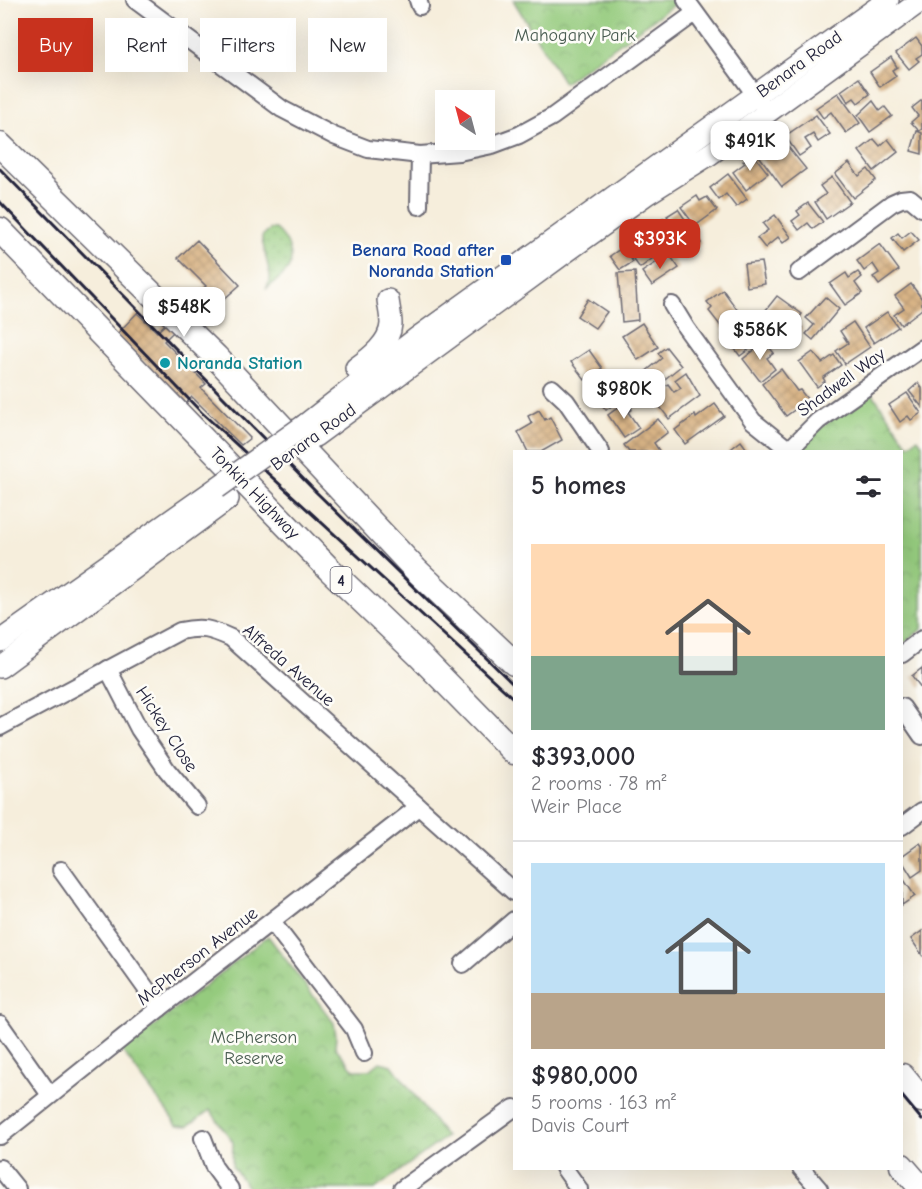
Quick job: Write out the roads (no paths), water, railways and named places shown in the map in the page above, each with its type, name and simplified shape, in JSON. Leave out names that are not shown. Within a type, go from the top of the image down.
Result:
[{"type":"highway","points":[[0,145],[216,357],[416,570],[513,662]]},
{"type":"highway","name":"Tonkin Highway","points":[[0,230],[329,569],[419,655],[513,751]]},
{"type":"highway","points":[[903,1077],[922,1100]]},
{"type":"highway","points":[[903,1167],[922,1189]]},
{"type":"main road","name":"Benara Road","points":[[0,641],[223,493],[648,194],[710,154],[761,104],[882,4],[901,0]]},
{"type":"main road","name":"Benara Road","points":[[310,431],[340,398],[417,338],[586,217],[922,0]]},
{"type":"main road","points":[[586,217],[583,224],[589,225],[624,202],[648,194]]},
{"type":"main road","name":"Benara Road","points":[[417,338],[430,342],[536,264],[567,251]]},
{"type":"main road","points":[[340,398],[354,370],[374,355],[384,342],[391,326],[388,300]]},
{"type":"main road","name":"Benara Road","points":[[0,667],[223,493]]},
{"type":"street","points":[[135,0],[282,109],[334,136],[368,149],[420,155],[459,152],[492,145],[519,135],[552,117],[690,7],[761,104]]},
{"type":"street","points":[[418,206],[420,155]]},
{"type":"street","points":[[800,272],[892,203],[910,198],[922,208]]},
{"type":"street","points":[[672,305],[753,421],[787,450]]},
{"type":"street","name":"Shadwell Way","points":[[787,450],[818,421],[922,348]]},
{"type":"street","points":[[552,388],[566,401],[600,450]]},
{"type":"street","name":"Alfreda Avenue","points":[[0,727],[180,631],[194,628],[212,629],[231,638],[513,891]]},
{"type":"street","points":[[903,653],[922,639]]},
{"type":"street","name":"Hickey Close","points":[[108,669],[140,729],[167,770],[196,806]]},
{"type":"street","points":[[903,708],[922,736]]},
{"type":"street","name":"McPherson Avenue","points":[[0,1136],[418,807]]},
{"type":"street","points":[[903,825],[922,811]]},
{"type":"street","points":[[61,870],[160,1008]]},
{"type":"street","points":[[462,964],[513,921]]},
{"type":"street","points":[[272,922],[354,1029],[364,1053]]},
{"type":"street","points":[[0,1024],[50,1095]]},
{"type":"street","points":[[402,1189],[513,1109]]},
{"type":"street","points":[[203,1138],[214,1167],[230,1189]]},
{"type":"street","points":[[0,1168],[17,1189]]},
{"type":"street","points":[[565,1170],[579,1189]]},
{"type":"street","points":[[803,1170],[819,1189]]},
{"type":"railway","points":[[0,169],[316,492],[513,684]]},
{"type":"railway","points":[[0,202],[201,412],[513,698]]},
{"type":"railway","points":[[903,1097],[922,1120]]},
{"type":"place","name":"Benara Road after Noranda Station","points":[[506,260]]},
{"type":"place","name":"Noranda Station","points":[[165,363]]},
{"type":"park label","name":"Mahogany Park","points":[[575,35]]},
{"type":"park label","name":"McPherson Reserve","points":[[254,1047]]}]
